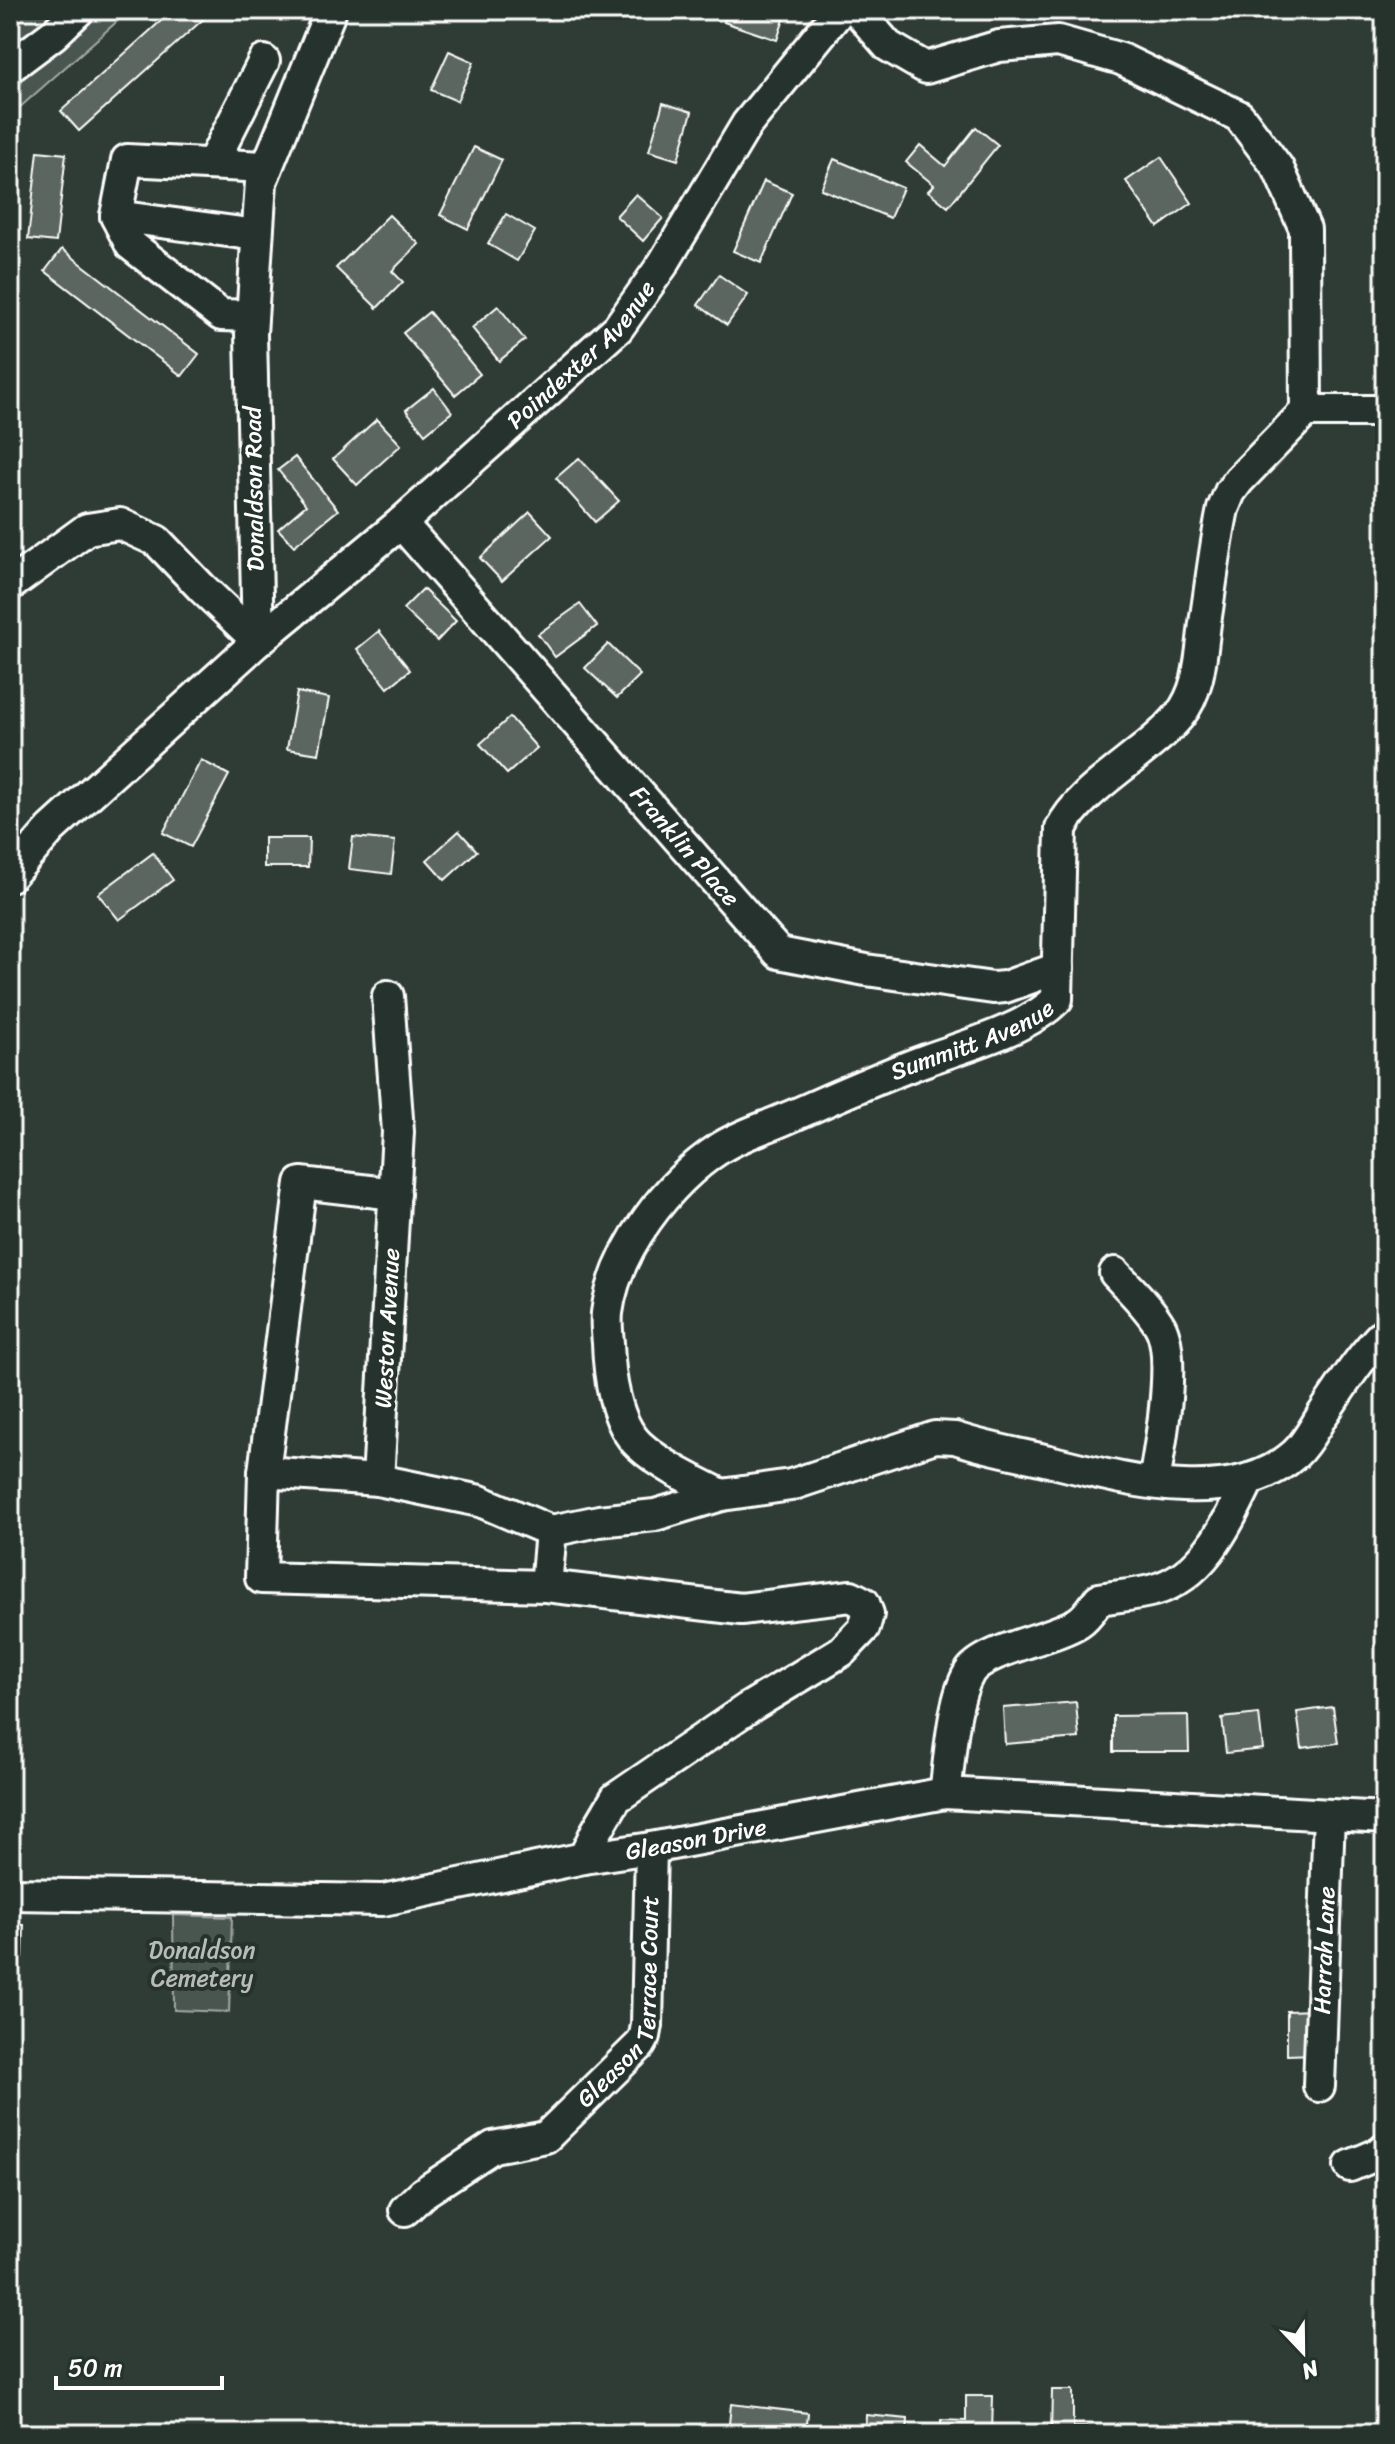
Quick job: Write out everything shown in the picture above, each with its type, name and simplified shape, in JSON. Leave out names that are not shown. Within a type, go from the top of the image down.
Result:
[{"type":"street","points":[[10,67],[54,34],[79,10]]},
{"type":"street","name":"Donaldson Road","points":[[258,641],[252,316],[261,182],[331,10]]},
{"type":"street","name":"Poindexter Avenue","points":[[258,641],[401,523],[618,328],[663,264],[747,124],[840,10]]},
{"type":"street","points":[[857,10],[888,46],[926,68],[999,46],[1058,41],[1121,59],[1239,116],[1278,168],[1305,229],[1306,411],[1385,411]]},
{"type":"street","points":[[212,164],[264,61]]},
{"type":"street","points":[[252,316],[221,315],[131,245],[116,216],[127,160],[267,167]]},
{"type":"street","points":[[116,216],[257,235]]},
{"type":"street","name":"Summitt Avenue","points":[[722,1495],[680,1473],[638,1444],[623,1418],[609,1374],[606,1314],[624,1256],[644,1223],[692,1171],[722,1147],[894,1072],[1030,1020],[1057,999],[1059,835],[1064,823],[1088,795],[1146,748],[1185,708],[1197,680],[1223,509],[1239,480],[1306,411]]},
{"type":"street","name":"Franklin Place","points":[[401,523],[779,953],[866,970],[993,988],[1005,987],[1058,968]]},
{"type":"street","points":[[10,585],[87,529],[120,524],[157,541],[258,641],[51,829],[10,876]]},
{"type":"street","name":"Weston Avenue","points":[[378,1480],[398,1132],[388,996]]},
{"type":"street","points":[[395,1194],[301,1183],[264,1472],[261,1578],[546,1586],[741,1609],[851,1596],[864,1603],[868,1614],[864,1628],[842,1651],[748,1708],[616,1798],[584,1858]]},
{"type":"street","points":[[1115,1273],[1161,1328],[1167,1359],[1167,1388],[1154,1482]]},
{"type":"street","points":[[264,1472],[378,1480],[480,1501],[551,1531],[599,1521],[655,1515],[722,1495],[791,1485],[935,1437],[955,1438],[1117,1478],[1215,1486],[1249,1479],[1279,1466],[1305,1444],[1355,1366],[1385,1332]]},
{"type":"street","points":[[945,1793],[954,1724],[970,1670],[981,1661],[1058,1633],[1083,1620],[1099,1599],[1156,1589],[1182,1577],[1210,1550],[1249,1479]]},
{"type":"street","points":[[546,1586],[551,1531]]},
{"type":"street","name":"Gleason Drive","points":[[10,1894],[383,1900],[584,1858],[945,1793],[1385,1818]]},
{"type":"street","name":"Harrah Lane","points":[[1319,2086],[1329,1815]]},
{"type":"street","name":"Gleason Terrace Court","points":[[405,2210],[423,2193],[493,2147],[546,2137],[640,2045],[645,2036],[651,1848]]},
{"type":"street","points":[[1350,2166],[1385,2148]]},
{"type":"green space","points":[[10,10],[130,10],[10,116]]},
{"type":"green space","name":"Donaldson Cemetery","points":[[173,1915],[232,1917],[229,2012],[174,2010]]},
{"type":"building","points":[[173,10],[204,10],[208,15],[79,131],[61,111]]},
{"type":"building","points":[[728,10],[787,10],[777,40],[724,22]]},
{"type":"building","points":[[449,51],[474,62],[457,101],[431,90]]},
{"type":"building","points":[[663,103],[692,112],[678,160],[649,151]]},
{"type":"building","points":[[976,127],[998,145],[948,207],[928,191],[934,185],[906,162],[920,145],[945,166]]},
{"type":"building","points":[[474,147],[502,160],[468,229],[440,215]]},
{"type":"building","points":[[38,151],[66,154],[56,242],[28,239]]},
{"type":"building","points":[[1161,157],[1192,203],[1158,227],[1126,181]]},
{"type":"building","points":[[834,159],[903,188],[890,218],[821,189]]},
{"type":"building","points":[[764,181],[792,193],[761,263],[733,251]]},
{"type":"building","points":[[636,194],[663,218],[643,241],[616,216]]},
{"type":"building","points":[[506,214],[535,231],[517,261],[488,244]]},
{"type":"building","points":[[389,215],[419,244],[392,271],[403,282],[377,308],[336,268]]},
{"type":"building","points":[[62,249],[199,354],[182,376],[45,271]]},
{"type":"building","points":[[719,275],[748,295],[727,325],[698,305]]},
{"type":"building","points":[[498,306],[525,340],[499,361],[472,328]]},
{"type":"building","points":[[429,312],[480,374],[455,395],[403,333]]},
{"type":"building","points":[[434,388],[452,412],[425,434],[406,410]]},
{"type":"building","points":[[377,419],[401,445],[357,485],[333,459]]},
{"type":"building","points":[[295,457],[338,510],[294,546],[278,529],[306,505],[278,470]]},
{"type":"building","points":[[579,458],[619,501],[595,522],[556,478]]},
{"type":"building","points":[[530,512],[552,536],[502,581],[480,558]]},
{"type":"building","points":[[423,589],[456,621],[437,641],[403,609]]},
{"type":"building","points":[[580,604],[597,626],[555,657],[538,634]]},
{"type":"building","points":[[379,631],[410,670],[388,688],[357,649]]},
{"type":"building","points":[[608,644],[640,675],[617,698],[585,668]]},
{"type":"building","points":[[297,692],[329,698],[319,754],[287,749]]},
{"type":"building","points":[[510,717],[537,748],[507,774],[480,744]]},
{"type":"building","points":[[201,760],[229,775],[191,847],[163,833]]},
{"type":"building","points":[[459,831],[477,851],[445,880],[427,860]]},
{"type":"building","points":[[353,837],[395,841],[391,874],[349,869]]},
{"type":"building","points":[[264,838],[309,838],[308,867],[264,867]]},
{"type":"building","points":[[153,853],[173,880],[119,920],[98,894]]},
{"type":"building","points":[[1076,1702],[1079,1738],[1005,1744],[1003,1708]]},
{"type":"building","points":[[1333,1707],[1338,1743],[1302,1748],[1297,1712]]},
{"type":"building","points":[[1259,1714],[1263,1749],[1226,1753],[1222,1718]]},
{"type":"building","points":[[1188,1715],[1189,1752],[1113,1752],[1113,1716]]},
{"type":"building","points":[[10,1925],[24,1925],[23,1957],[10,1957]]},
{"type":"building","points":[[1315,2010],[1315,2054],[1287,2055],[1287,2011]]},
{"type":"building","points":[[1052,2390],[1073,2390],[1073,2427],[1130,2428],[1130,2434],[1051,2434]]},
{"type":"building","points":[[966,2396],[993,2396],[992,2434],[941,2434],[941,2420],[966,2421]]},
{"type":"building","points":[[731,2404],[808,2413],[806,2434],[728,2434]]},
{"type":"building","points":[[866,2415],[908,2419],[907,2434],[865,2434]]}]
